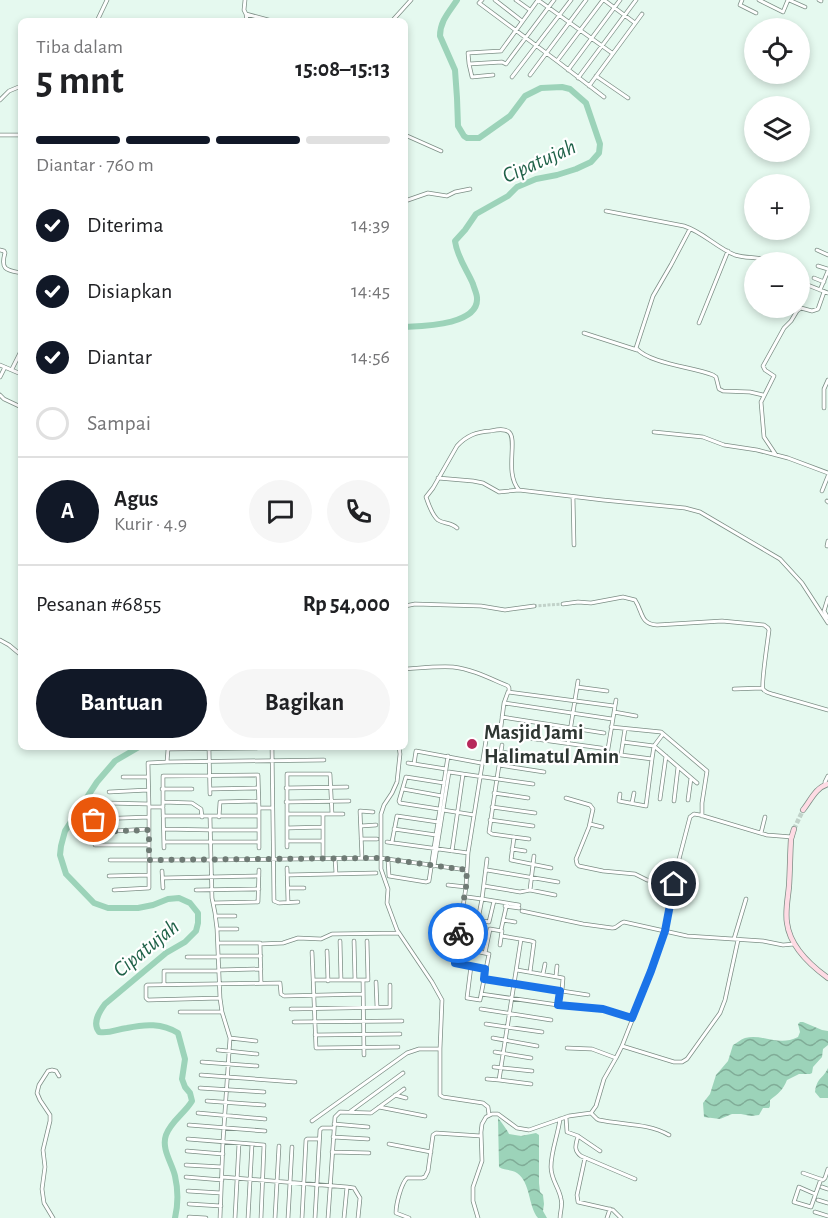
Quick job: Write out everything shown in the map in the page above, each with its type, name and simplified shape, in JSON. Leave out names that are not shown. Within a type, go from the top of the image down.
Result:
[{"type":"street","points":[[98,18],[107,0]]},
{"type":"street","points":[[245,0],[244,10],[246,18]]},
{"type":"street","points":[[395,18],[411,0]]},
{"type":"street","points":[[482,0],[479,3],[604,97]]},
{"type":"street","points":[[495,0],[522,21]]},
{"type":"street","points":[[516,0],[530,10]]},
{"type":"street","points":[[493,75],[472,77],[468,53],[501,51],[538,0],[612,53]]},
{"type":"street","points":[[469,64],[502,62],[506,64],[554,0]]},
{"type":"street","points":[[512,77],[571,0]]},
{"type":"street","points":[[530,75],[586,0]]},
{"type":"street","points":[[558,61],[604,0],[635,23]]},
{"type":"street","points":[[568,70],[620,0]]},
{"type":"street","points":[[578,78],[636,0]]},
{"type":"street","points":[[742,0],[740,5],[756,13]]},
{"type":"street","points":[[759,0],[783,12],[789,0],[805,8]]},
{"type":"street","points":[[589,86],[642,14]]},
{"type":"street","points":[[246,15],[259,18]]},
{"type":"street","points":[[596,76],[628,98]]},
{"type":"street","points":[[0,100],[9,91],[18,87]]},
{"type":"street","points":[[0,135],[18,135]]},
{"type":"street","points":[[408,136],[441,151]]},
{"type":"street","points":[[408,200],[428,193],[447,196],[470,189]]},
{"type":"street","points":[[606,211],[690,229],[728,251],[744,256]]},
{"type":"street","points":[[637,350],[636,346],[653,296],[690,229]]},
{"type":"street","points":[[0,250],[5,253],[2,260],[4,267],[18,272]]},
{"type":"street","points":[[816,250],[828,255]]},
{"type":"street","points":[[699,323],[728,251]]},
{"type":"street","points":[[776,455],[764,437],[761,402],[774,376],[765,370],[764,366],[784,328],[799,308],[812,311],[818,309],[828,270],[818,266]]},
{"type":"street","points":[[814,278],[824,282]]},
{"type":"street","points":[[810,286],[824,292]]},
{"type":"street","points":[[584,333],[637,350],[676,366],[713,375],[716,377],[720,390],[763,395]]},
{"type":"street","points":[[12,369],[18,357]]},
{"type":"street","points":[[0,365],[18,372]]},
{"type":"street","points":[[0,377],[5,367]]},
{"type":"street","points":[[825,408],[824,389],[828,380]]},
{"type":"street","points":[[0,395],[18,406]]},
{"type":"street","points":[[457,528],[454,524],[438,519],[426,499],[457,446],[472,434],[503,430],[509,432],[512,437],[511,467],[516,487],[519,490]]},
{"type":"street","points":[[654,432],[696,435],[724,445],[776,455],[828,475],[822,491]]},
{"type":"street","points":[[438,478],[483,483],[499,492],[519,490],[685,508],[700,512],[780,559],[802,583],[828,623]]},
{"type":"street","points":[[573,497],[574,545]]},
{"type":"street","points":[[563,604],[591,603],[628,597],[634,600],[644,620],[649,624],[722,621],[764,625],[769,630],[762,688]]},
{"type":"street","points":[[828,598],[824,610],[828,618]]},
{"type":"street","points":[[408,605],[481,606],[505,610],[534,606]]},
{"type":"street","points":[[0,640],[18,652]]},
{"type":"street","points":[[408,669],[455,667],[508,686],[509,692],[507,692],[504,704],[500,734]]},
{"type":"street","points":[[568,744],[579,681]]},
{"type":"street","points":[[578,687],[607,691]]},
{"type":"street","points":[[734,689],[762,688],[767,692],[828,710]]},
{"type":"street","points":[[509,692],[614,706]]},
{"type":"street","points":[[606,761],[616,700]]},
{"type":"street","points":[[504,704],[612,719]]},
{"type":"street","points":[[614,712],[636,716]]},
{"type":"street","points":[[502,717],[604,732]]},
{"type":"street","points":[[611,727],[661,732],[706,771],[702,816]]},
{"type":"street","points":[[625,729],[621,755],[652,759]]},
{"type":"street","points":[[485,969],[455,963],[466,887],[468,853],[486,734],[608,749]]},
{"type":"street","points":[[620,794],[619,801],[646,806],[654,746],[663,734]]},
{"type":"street","points":[[623,742],[654,746],[697,783]]},
{"type":"street","points":[[502,745],[489,831],[529,839]]},
{"type":"street","points":[[167,762],[168,750]]},
{"type":"street","points":[[209,750],[210,794]]},
{"type":"street","points":[[257,750],[258,755]]},
{"type":"street","points":[[272,750],[274,901],[298,902]]},
{"type":"street","points":[[399,750],[397,782],[381,814],[380,858],[388,889],[387,903],[399,933],[442,1000],[441,1096],[483,1103],[487,1105],[489,1115]]},
{"type":"street","points":[[414,764],[416,751],[482,763]]},
{"type":"street","points":[[501,752],[546,758]]},
{"type":"street","points":[[660,799],[666,756]]},
{"type":"street","points":[[388,859],[389,876],[429,881],[446,769],[450,757]]},
{"type":"street","points":[[114,890],[148,889],[149,763],[324,760]]},
{"type":"street","points":[[594,760],[616,763]]},
{"type":"street","points":[[408,763],[446,769]]},
{"type":"street","points":[[499,765],[544,772]]},
{"type":"street","points":[[674,801],[678,768]]},
{"type":"street","points":[[257,769],[259,848]]},
{"type":"street","points":[[435,849],[438,822],[449,772],[533,784]]},
{"type":"street","points":[[164,848],[162,774],[258,775]]},
{"type":"street","points":[[287,847],[287,774],[330,774],[332,814]]},
{"type":"street","points":[[452,851],[463,774]]},
{"type":"street","points":[[803,810],[815,792],[827,784],[825,782],[828,776]]},
{"type":"street","points":[[123,777],[148,777]]},
{"type":"street","points":[[444,783],[406,777],[399,802],[474,815]]},
{"type":"street","points":[[688,800],[691,778]]},
{"type":"street","points":[[286,788],[347,787]]},
{"type":"street","points":[[210,789],[258,788]]},
{"type":"street","points":[[162,789],[192,789]]},
{"type":"street","points":[[403,789],[442,796]]},
{"type":"street","points":[[109,792],[148,790]]},
{"type":"street","points":[[494,793],[528,798]]},
{"type":"street","points":[[632,803],[634,793]]},
{"type":"street","points":[[566,798],[592,806],[593,809],[584,843],[576,860],[579,866],[635,874],[647,880],[674,884]]},
{"type":"street","points":[[219,817],[220,802],[259,801]]},
{"type":"street","points":[[286,802],[349,801]]},
{"type":"street","points":[[163,802],[193,803],[201,809],[202,817]]},
{"type":"street","points":[[108,803],[163,807]]},
{"type":"street","points":[[478,1218],[473,1201],[474,1182],[482,1157],[482,1124],[489,1115],[498,1114],[517,1128],[529,1130],[566,1117],[591,1113],[596,1106],[604,1079],[622,1046],[665,931],[690,817],[697,814],[702,803]]},
{"type":"street","points":[[492,807],[535,813]]},
{"type":"street","points":[[259,808],[272,808]]},
{"type":"street","points":[[362,858],[360,812],[373,812]]},
{"type":"street","points":[[287,814],[343,814]]},
{"type":"street","points":[[323,814],[323,858]]},
{"type":"street","points":[[697,814],[776,836],[792,837]]},
{"type":"street","points":[[163,816],[258,816]]},
{"type":"street","points":[[210,816],[211,876],[217,929],[220,998],[230,1038],[220,1218]]},
{"type":"street","points":[[392,842],[396,818],[399,816],[438,822]]},
{"type":"street","points":[[149,817],[95,819],[94,831],[149,830]]},
{"type":"street","points":[[761,832],[765,817]]},
{"type":"street","points":[[490,820],[533,826]]},
{"type":"street","points":[[590,824],[602,827]]},
{"type":"street","points":[[361,825],[376,825]]},
{"type":"street","points":[[287,828],[323,827]]},
{"type":"street","points":[[164,829],[259,830]]},
{"type":"street","points":[[394,829],[436,836]]},
{"type":"street","points":[[794,829],[788,930],[794,944],[807,960],[828,978]]},
{"type":"street","points":[[514,837],[512,861],[551,868]]},
{"type":"street","points":[[361,839],[377,839]]},
{"type":"street","points":[[287,842],[323,841]]},
{"type":"street","points":[[164,843],[259,842]]},
{"type":"street","points":[[387,842],[468,853]]},
{"type":"street","points":[[95,845],[149,845]]},
{"type":"street","points":[[512,849],[525,851]]},
{"type":"street","points":[[530,890],[534,856]]},
{"type":"street","points":[[335,858],[336,874]]},
{"type":"street","points":[[111,860],[380,858],[467,870]]},
{"type":"street","points":[[472,950],[487,859]]},
{"type":"street","points":[[287,868],[288,902]]},
{"type":"street","points":[[213,903],[258,902],[259,870]]},
{"type":"street","points":[[486,870],[558,882]]},
{"type":"street","points":[[162,871],[164,888]]},
{"type":"street","points":[[287,875],[376,873]]},
{"type":"street","points":[[110,876],[149,875]]},
{"type":"street","points":[[163,878],[259,876]]},
{"type":"street","points":[[448,885],[466,887]]},
{"type":"street","points":[[484,886],[520,892],[530,890],[555,895]]},
{"type":"street","points":[[288,888],[304,888]]},
{"type":"street","points":[[196,890],[259,889]]},
{"type":"street","points":[[467,897],[494,901],[592,926],[614,928],[624,922],[694,937],[794,944]]},
{"type":"street","points":[[622,1046],[674,1062],[685,1060],[699,1044],[723,1007],[746,899]]},
{"type":"street","points":[[485,953],[494,901]]},
{"type":"street","points":[[500,945],[506,904]]},
{"type":"street","points":[[445,910],[443,932],[458,935]]},
{"type":"street","points":[[216,916],[235,916]]},
{"type":"street","points":[[477,920],[489,922]]},
{"type":"street","points":[[503,920],[515,922]]},
{"type":"street","points":[[217,929],[237,929]]},
{"type":"street","points":[[489,930],[501,930]]},
{"type":"street","points":[[218,943],[283,943],[298,938],[321,939],[332,934],[399,933]]},
{"type":"street","points":[[502,936],[534,942],[530,972]]},
{"type":"street","points":[[499,1080],[521,939]]},
{"type":"street","points":[[340,941],[341,980]]},
{"type":"street","points":[[354,941],[355,980]]},
{"type":"street","points":[[313,980],[368,979],[367,941]]},
{"type":"street","points":[[260,944],[261,983]]},
{"type":"street","points":[[456,947],[489,954],[480,1000],[467,998],[471,966]]},
{"type":"street","points":[[327,951],[328,981]]},
{"type":"street","points":[[312,952],[317,1048],[398,1047]]},
{"type":"street","points":[[187,957],[261,956]]},
{"type":"street","points":[[543,974],[545,964]]},
{"type":"street","points":[[556,976],[557,966]]},
{"type":"street","points":[[164,984],[164,971],[261,969]]},
{"type":"street","points":[[517,970],[563,978],[558,1005]]},
{"type":"street","points":[[484,979],[588,994]]},
{"type":"street","points":[[363,980],[364,1055]]},
{"type":"street","points":[[376,982],[377,1007]]},
{"type":"street","points":[[220,998],[147,999],[146,986],[280,983],[283,995],[363,994]]},
{"type":"street","points":[[291,1009],[390,1006],[390,985]]},
{"type":"street","points":[[481,994],[603,1009],[632,1018]]},
{"type":"street","points":[[481,1009],[551,1020]]},
{"type":"street","points":[[180,1012],[222,1012]]},
{"type":"street","points":[[294,1022],[402,1021]]},
{"type":"street","points":[[486,1024],[542,1032]]},
{"type":"street","points":[[315,1035],[400,1034]]},
{"type":"street","points":[[230,1038],[256,1041]]},
{"type":"street","points":[[493,1038],[537,1046]]},
{"type":"street","points":[[312,1121],[407,1053],[419,1049],[440,1048]]},
{"type":"street","points":[[567,1048],[592,1049],[616,1058]]},
{"type":"street","points":[[218,1050],[256,1054]]},
{"type":"street","points":[[495,1052],[531,1058]]},
{"type":"street","points":[[202,1062],[257,1066]]},
{"type":"street","points":[[494,1067],[532,1071]]},
{"type":"street","points":[[53,1218],[44,1203],[42,1189],[45,1167],[43,1150],[50,1114],[40,1101],[38,1093],[41,1080],[48,1071],[56,1071],[59,1076]]},
{"type":"street","points":[[350,1112],[403,1073]]},
{"type":"street","points":[[201,1075],[295,1082]]},
{"type":"street","points":[[487,1079],[531,1084]]},
{"type":"street","points":[[200,1088],[264,1092]]},
{"type":"street","points":[[328,1218],[334,1117],[339,1112],[370,1113],[404,1089]]},
{"type":"street","points":[[395,1095],[406,1098]]},
{"type":"street","points":[[207,1101],[264,1105]]},
{"type":"street","points":[[379,1107],[425,1116]]},
{"type":"street","points":[[198,1113],[265,1119]]},
{"type":"street","points":[[591,1113],[599,1120],[649,1127],[669,1135]]},
{"type":"street","points":[[566,1117],[567,1132],[578,1136],[600,1151]]},
{"type":"street","points":[[560,1119],[551,1168],[552,1179],[562,1200],[560,1218]]},
{"type":"street","points":[[189,1125],[265,1131]]},
{"type":"street","points":[[315,1218],[321,1128],[368,1126]]},
{"type":"street","points":[[409,1218],[396,1213],[403,1183],[407,1178],[425,1177],[433,1135],[436,1133],[481,1136]]},
{"type":"street","points":[[578,1136],[575,1146],[578,1154],[635,1179]]},
{"type":"street","points":[[333,1137],[368,1139]]},
{"type":"street","points":[[188,1139],[265,1145],[261,1218]]},
{"type":"street","points":[[302,1218],[306,1139],[319,1139]]},
{"type":"street","points":[[235,1218],[239,1143]]},
{"type":"street","points":[[249,1218],[252,1144]]},
{"type":"street","points":[[389,1144],[431,1152]]},
{"type":"street","points":[[275,1218],[279,1146]]},
{"type":"street","points":[[288,1218],[292,1147]]},
{"type":"street","points":[[187,1151],[223,1154]]},
{"type":"street","points":[[332,1152],[369,1153]]},
{"type":"street","points":[[585,1158],[577,1200],[590,1206],[610,1209],[621,1218]]},
{"type":"street","points":[[186,1165],[222,1167]]},
{"type":"street","points":[[803,1173],[825,1179],[828,1169]]},
{"type":"street","points":[[186,1177],[354,1188],[359,1196],[358,1218]]},
{"type":"street","points":[[815,1194],[799,1188],[794,1202],[811,1207],[821,1179]]},
{"type":"street","points":[[344,1218],[347,1187]]},
{"type":"street","points":[[822,1187],[828,1189]]},
{"type":"street","points":[[188,1191],[221,1192]]},
{"type":"street","points":[[819,1200],[828,1203]]},
{"type":"street","points":[[189,1204],[221,1206]]},
{"type":"street","points":[[607,1218],[610,1209]]},
{"type":"street","points":[[815,1212],[828,1216]]},
{"type":"street","points":[[189,1218],[203,1218]]},
{"type":"water","points":[[800,1022],[828,1031],[828,1045],[823,1049],[822,1057],[813,1067],[812,1073],[799,1074],[787,1080],[780,1092],[770,1100],[769,1108],[763,1108],[759,1115],[732,1114],[720,1119],[704,1117],[703,1103],[710,1094],[716,1075],[728,1061],[733,1045],[751,1037],[791,1040],[798,1037]]},
{"type":"water","points":[[828,1068],[828,1098],[820,1098],[815,1092],[816,1087]]},
{"type":"water","points":[[498,1118],[509,1134],[521,1136],[536,1133],[539,1135],[539,1183],[540,1192],[543,1195],[543,1211],[547,1218],[538,1218],[522,1177],[499,1167]]},
{"type":"waterway","name":"Cipatujah","points":[[408,327],[460,319],[475,307],[476,293],[455,241],[476,214],[508,196],[517,187],[536,179],[576,169],[591,162],[599,153],[600,144],[586,103],[570,89],[562,87],[541,88],[525,96],[510,116],[479,138],[464,136],[458,126],[455,70],[440,36],[443,21],[457,0]]},
{"type":"waterway","name":"Cipatujah","points":[[134,750],[115,761],[97,782],[65,831],[60,855],[66,874],[94,903],[108,908],[138,908],[179,898],[190,903],[198,913],[196,931],[105,1004],[96,1021],[99,1032],[153,1025],[166,1027],[178,1033],[185,1059],[182,1079],[192,1101],[171,1125],[165,1140],[166,1151],[177,1186],[175,1218]]},
{"type":"tunnel","points":[[534,606],[563,604]]},
{"type":"tunnel","points":[[794,829],[803,810]]},
{"type":"way so far","points":[[94,820],[94,831],[96,832],[149,830],[149,860],[380,858],[467,870],[458,933]]},
{"type":"place","name":"Masjid Jami Halimatul Amin","points":[[472,744]]},
{"type":"route","points":[[458,933],[455,963],[485,969],[484,979],[560,991],[558,1005],[603,1009],[632,1018],[665,931],[674,884]]}]
